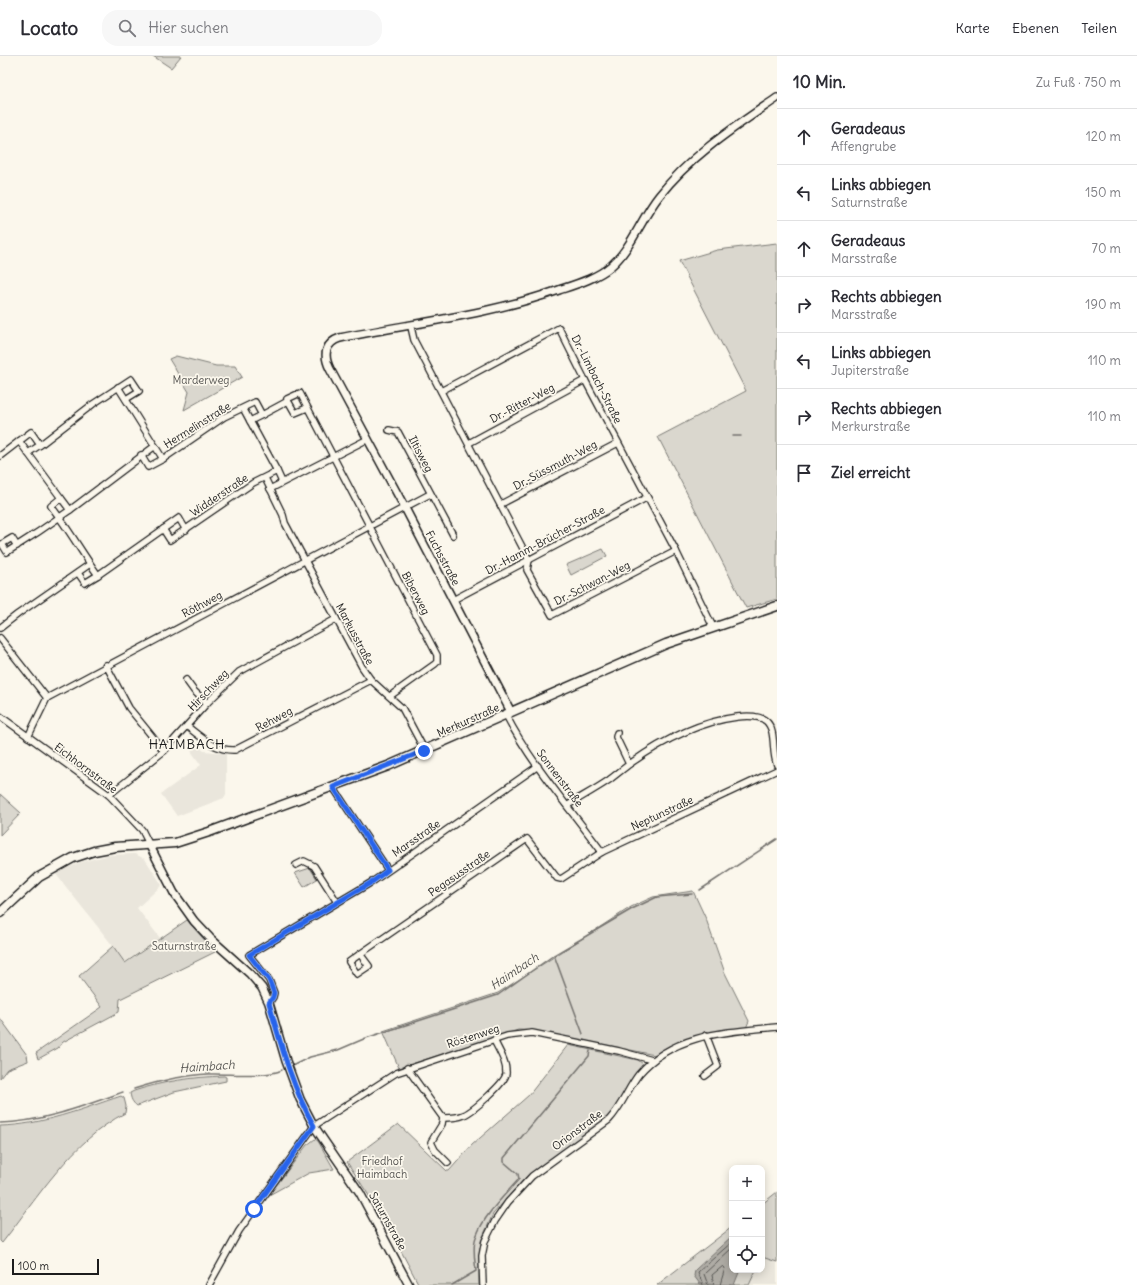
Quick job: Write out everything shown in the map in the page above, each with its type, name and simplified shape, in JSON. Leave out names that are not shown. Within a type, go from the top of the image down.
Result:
[{"type":"main road","name":"Merkurstraße","points":[[0,913],[38,878],[73,858],[110,848],[175,843],[195,837],[333,787],[424,751],[640,655],[713,627],[777,606]]},
{"type":"street","points":[[529,560],[414,340],[411,327],[538,298],[572,286],[604,272],[616,262],[652,205],[676,177],[719,138],[777,98]]},
{"type":"street","name":"Fuchsstraße","points":[[411,327],[334,340],[327,348],[327,364],[453,600],[508,714]]},
{"type":"street","name":"Dr.-Limbach-Straße","points":[[441,391],[559,328],[584,380],[676,552],[713,627]]},
{"type":"street","points":[[28,453],[93,404],[131,379],[139,391],[126,399]]},
{"type":"street","name":"Dr.-Ritter-Weg","points":[[469,443],[584,380]]},
{"type":"street","points":[[118,387],[155,446]]},
{"type":"street","points":[[250,421],[300,393],[334,457]]},
{"type":"street","points":[[288,401],[295,413],[307,408]]},
{"type":"street","name":"Hermelinstraße","points":[[141,455],[148,467],[163,459],[224,417],[255,402],[262,415]]},
{"type":"street","name":"Hermelinstraße","points":[[243,408],[277,471]]},
{"type":"street","name":"Iltisweg","points":[[389,430],[398,432],[453,535]]},
{"type":"street","points":[[0,456],[31,432],[40,445]]},
{"type":"street","points":[[270,489],[368,439]]},
{"type":"street","points":[[19,440],[70,510]]},
{"type":"street","name":"Dr.-Süssmuth-Weg","points":[[501,504],[618,443]]},
{"type":"street","name":"Hermelinstraße","points":[[17,546],[70,510],[141,455],[155,446],[163,459]]},
{"type":"street","name":"Biberweg","points":[[334,457],[346,483],[438,658],[435,664],[390,696]]},
{"type":"street","points":[[277,471],[282,482]]},
{"type":"street","name":"Widderstraße","points":[[163,529],[170,540],[254,483],[277,471]]},
{"type":"street","name":"Widderstraße","points":[[265,478],[283,515]]},
{"type":"street","points":[[405,508],[430,494]]},
{"type":"street","points":[[61,498],[51,506],[60,517],[98,575]]},
{"type":"street","name":"Dr.-Hamm-Brücher-Straße","points":[[453,600],[646,498]]},
{"type":"street","name":"Röthweg","points":[[47,698],[106,665],[405,508]]},
{"type":"street","name":"Markusstraße","points":[[283,515],[285,523],[362,667],[371,680],[390,696],[406,714],[424,751]]},
{"type":"street","name":"Widderstraße","points":[[78,573],[85,583],[179,518],[186,530]]},
{"type":"street","name":"Dr.-Schwan-Weg","points":[[529,560],[527,570],[552,615],[676,552]]},
{"type":"street","points":[[0,628],[90,564]]},
{"type":"street","name":"Hirschweg","points":[[109,795],[164,751],[188,727],[207,703],[239,672],[336,619]]},
{"type":"street","points":[[0,638],[47,698],[28,737]]},
{"type":"street","points":[[106,665],[129,708],[164,751]]},
{"type":"street","points":[[186,680],[194,691],[207,703]]},
{"type":"street","name":"Rehweg","points":[[188,727],[215,747],[224,750],[235,750],[371,680]]},
{"type":"street","name":"Sonnenstraße","points":[[508,714],[515,733],[602,852]]},
{"type":"street","name":"Eichhornstraße","points":[[0,716],[109,795],[142,830],[150,846]]},
{"type":"street","points":[[568,805],[610,780],[629,764],[652,749],[680,734],[708,723],[744,716],[757,717],[767,722],[770,727],[773,752],[777,765]]},
{"type":"street","points":[[618,733],[616,737],[629,764]]},
{"type":"street","name":"Marsstraße","points":[[269,1003],[273,997],[272,987],[249,955],[372,882],[538,766]]},
{"type":"street","name":"Neptunstraße","points":[[559,879],[565,878],[602,852],[777,770]]},
{"type":"street","points":[[333,787],[388,870]]},
{"type":"street","name":"Pegasusstraße","points":[[360,954],[527,839],[559,879]]},
{"type":"street","name":"Saturnstraße","points":[[150,846],[166,879],[181,903],[206,935],[256,981],[269,1003],[295,1087],[314,1126],[360,1194],[409,1285]]},
{"type":"street","points":[[296,865],[304,861],[314,866],[337,902]]},
{"type":"street","name":"Orionstraße","points":[[483,1285],[482,1256],[485,1241],[495,1221],[508,1202],[532,1176],[609,1120],[617,1111],[634,1082],[652,1060],[672,1048],[706,1036],[777,1027]]},
{"type":"street","name":"Röstenweg","points":[[314,1126],[379,1084],[407,1068],[515,1034],[532,1033],[619,1051],[652,1060]]},
{"type":"street","points":[[705,1076],[718,1066],[706,1036]]},
{"type":"street","points":[[443,1118],[456,1118],[466,1114],[500,1085],[506,1077],[506,1065],[494,1040]]},
{"type":"street","points":[[407,1068],[443,1118],[442,1124],[431,1142],[435,1150],[448,1163]]},
{"type":"street","points":[[209,1285],[239,1231],[314,1126]]},
{"type":"shaded area","points":[[198,746],[204,751],[226,753],[226,794],[224,798],[177,816],[161,794],[201,765],[191,751]]},
{"type":"shaded area","points":[[135,854],[145,859],[162,885],[137,908],[160,938],[124,963],[113,946],[55,873],[81,862],[109,855]]},
{"type":"shaded area","points":[[765,1257],[777,1262],[777,1285],[749,1285],[755,1273],[765,1273]]},
{"type":"green space","points":[[153,56],[181,56],[171,68]]},
{"type":"green space","points":[[777,243],[777,599],[746,608],[658,437],[746,391],[679,261],[717,250]]},
{"type":"green space","name":"Marderweg","points":[[176,356],[216,366],[235,366],[242,377],[184,410],[189,392],[169,359]]},
{"type":"green space","points":[[603,549],[607,556],[571,575],[566,565]]},
{"type":"green space","points":[[0,794],[21,813],[0,835]]},
{"type":"green space","points":[[310,868],[317,879],[304,887],[295,873]]},
{"type":"green space","points":[[693,891],[706,919],[725,973],[749,1021],[746,1028],[702,1034],[686,1039],[655,1055],[537,1031],[518,1030],[399,1068],[383,1031],[498,993],[631,907],[653,897]]},
{"type":"green space","points":[[187,920],[215,952],[120,999],[119,1012],[63,1042],[58,1048],[38,1059],[36,1053],[102,1007],[79,976],[113,946],[125,963]]},
{"type":"green space","points":[[0,1018],[27,1055],[28,1061],[7,1069],[0,1078]]},
{"type":"green space","name":"Friedhof Haimbach","points":[[568,1045],[638,1060],[643,1064],[642,1068],[608,1118],[526,1177],[493,1214],[481,1241],[479,1256],[479,1285],[419,1285],[383,1217],[347,1162],[398,1124],[447,1171],[449,1171],[472,1145],[529,1095]]},
{"type":"green space","points":[[201,1077],[226,1077],[226,1081],[174,1092],[137,1106],[131,1099],[130,1095],[130,1093],[134,1091],[167,1082]]},
{"type":"green space","points":[[121,1096],[124,1098],[126,1106],[125,1113],[106,1125],[72,1154],[57,1171],[2,1243],[0,1241],[0,1126],[31,1123],[77,1111]]},
{"type":"green space","points":[[315,1139],[318,1141],[334,1169],[309,1173],[269,1195],[307,1145]]},
{"type":"green space","points":[[777,1192],[777,1262],[765,1258],[765,1202]]},
{"type":"green space","points":[[729,1229],[729,1273],[755,1273],[749,1285],[657,1285]]},
{"type":"water","points":[[729,1239],[729,1273],[739,1273],[734,1285],[700,1284],[694,1276],[695,1270]]},
{"type":"waterway","points":[[733,436],[741,436]]},
{"type":"waterway","name":"Haimbach","points":[[700,890],[777,839]]},
{"type":"waterway","name":"Haimbach","points":[[292,1066],[310,1057],[338,1050],[366,1038],[498,995],[554,955],[632,909],[657,897],[692,894]]},
{"type":"waterway","points":[[554,955],[583,1034]]},
{"type":"waterway","points":[[452,1285],[476,1271],[474,1254],[476,1237],[484,1221],[495,1206],[519,1179],[518,1174],[504,1162],[504,1158],[589,1056],[590,1051]]},
{"type":"waterway","name":"Haimbach","points":[[134,1089],[180,1077],[209,1074],[256,1075],[282,1070]]},
{"type":"waterway","name":"Haimbach","points":[[0,1123],[32,1120],[78,1108],[123,1092]]},
{"type":"district","name":"HAIMBACH","points":[[187,744]]},
{"type":"route","points":[[254,1209],[280,1176],[314,1126],[300,1099],[286,1061],[269,1003],[272,1000],[274,993],[272,987],[269,980],[249,955],[372,882],[388,870],[333,787],[424,751]]}]
